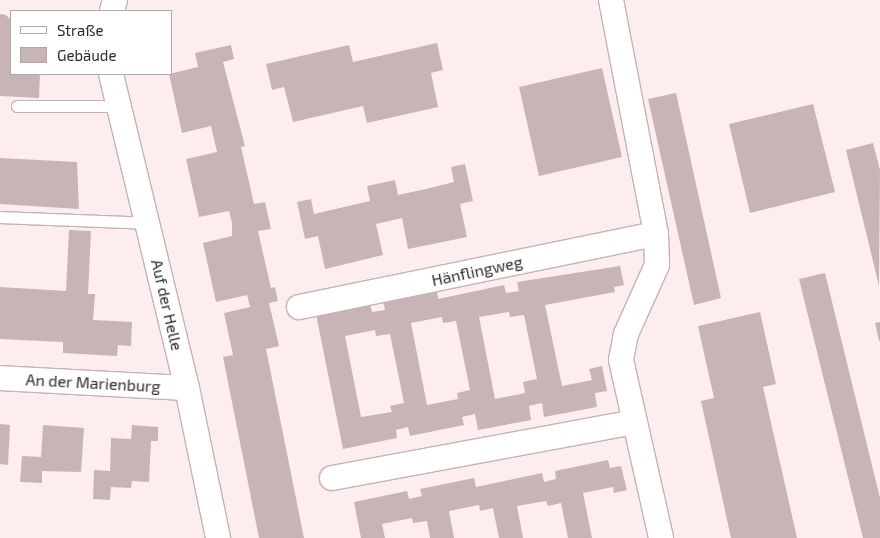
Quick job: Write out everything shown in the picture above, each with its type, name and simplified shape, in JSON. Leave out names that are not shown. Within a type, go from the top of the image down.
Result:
[{"type":"street","points":[[611,0],[656,234],[657,265],[626,334],[621,360],[661,538]]},
{"type":"street","name":"Auf der Helle","points":[[112,75],[187,388],[218,538]]},
{"type":"street","name":"Hänflingweg","points":[[299,307],[656,234]]},
{"type":"street","name":"An der Marienburg","points":[[0,378],[187,388]]},
{"type":"street","points":[[332,478],[635,422]]},
{"type":"lane","points":[[17,106],[119,106]]},
{"type":"lane","points":[[0,217],[148,224]]},
{"type":"building","points":[[0,14],[6,15],[10,19],[10,75],[40,75],[39,98],[0,96]]},
{"type":"building","points":[[437,43],[443,70],[431,73],[438,107],[367,123],[363,106],[293,122],[284,87],[272,90],[266,64],[349,45],[353,62]]},
{"type":"building","points":[[231,45],[234,59],[223,62],[245,146],[241,147],[254,204],[265,202],[271,229],[258,231],[271,288],[275,287],[278,301],[269,303],[279,346],[266,349],[304,538],[259,538],[223,357],[233,355],[224,313],[250,307],[247,295],[216,302],[203,243],[232,236],[232,223],[229,211],[199,217],[186,159],[217,152],[211,126],[182,133],[169,75],[198,67],[195,53]]},
{"type":"building","points":[[602,68],[622,157],[539,176],[519,87]]},
{"type":"building","points":[[676,93],[721,298],[694,305],[648,99]]},
{"type":"building","points":[[813,104],[835,192],[750,213],[729,124]]},
{"type":"building","points":[[873,143],[880,170],[879,286],[846,150]]},
{"type":"building","points":[[0,158],[77,162],[79,209],[0,204]]},
{"type":"building","points":[[465,164],[473,201],[460,204],[467,237],[408,249],[402,218],[376,224],[383,255],[325,269],[318,236],[305,239],[297,202],[311,199],[314,214],[370,201],[367,186],[395,180],[398,195],[426,189],[454,182],[451,167]]},
{"type":"building","points":[[69,230],[91,231],[88,294],[95,294],[93,320],[132,322],[131,346],[118,345],[117,356],[63,353],[63,342],[0,339],[0,287],[66,291]]},
{"type":"building","points":[[620,266],[624,285],[614,287],[615,292],[545,305],[562,386],[592,380],[589,369],[602,366],[607,391],[595,393],[597,407],[544,417],[542,403],[529,406],[531,420],[478,430],[475,414],[462,417],[464,425],[410,436],[408,427],[396,430],[397,438],[343,449],[316,314],[370,304],[372,312],[385,310],[383,301],[437,291],[438,299],[504,285],[506,293],[519,291],[517,282]],"holes":[[[509,312],[510,317],[524,315],[537,379],[523,382],[525,393],[495,399],[479,317]],[[442,317],[443,323],[456,321],[470,390],[457,393],[458,399],[427,405],[411,323]],[[375,330],[376,336],[390,334],[404,403],[390,406],[392,412],[361,417],[345,336]]]},
{"type":"building","points":[[825,273],[880,498],[880,538],[863,538],[799,279]]},
{"type":"building","points":[[760,312],[776,384],[763,387],[797,538],[731,538],[701,401],[714,398],[698,326]]},
{"type":"building","points":[[880,322],[880,341],[879,341],[875,323]]},
{"type":"building","points":[[0,424],[10,425],[8,465],[0,464]]},
{"type":"building","points":[[43,425],[84,428],[81,472],[42,471],[42,483],[20,482],[22,456],[41,457]]},
{"type":"building","points":[[132,425],[158,427],[158,441],[151,441],[149,482],[132,481],[131,488],[111,487],[110,500],[93,499],[94,470],[110,471],[111,438],[131,439]]},
{"type":"building","points":[[608,460],[610,468],[621,466],[627,490],[614,493],[613,487],[583,493],[592,538],[568,538],[561,503],[548,506],[546,501],[517,506],[523,538],[499,538],[493,508],[480,511],[479,505],[449,511],[454,538],[430,538],[427,521],[413,523],[412,518],[382,524],[385,538],[361,538],[354,502],[407,491],[409,499],[422,496],[420,489],[474,478],[476,487],[542,473],[544,482],[556,479],[555,471]]}]
